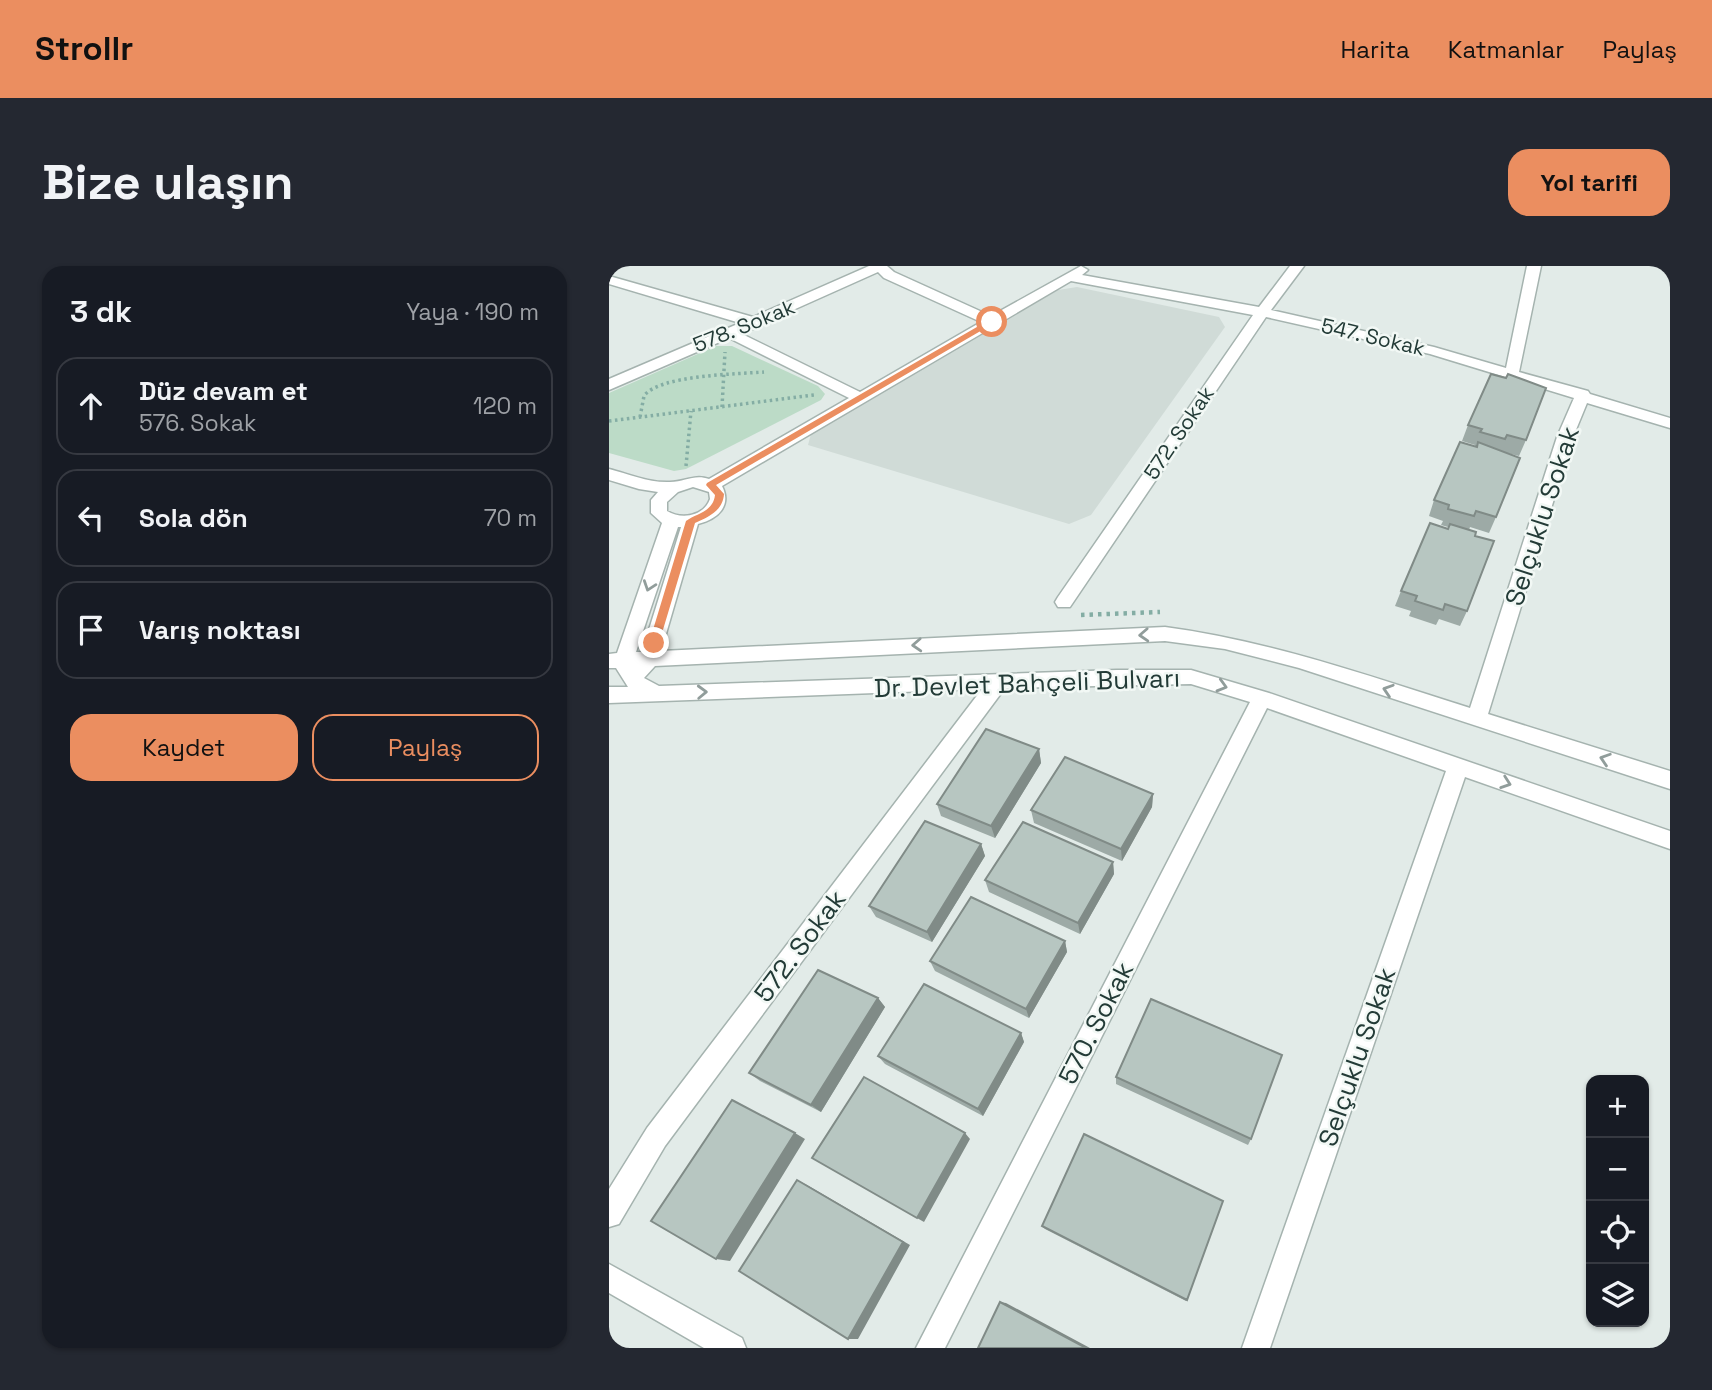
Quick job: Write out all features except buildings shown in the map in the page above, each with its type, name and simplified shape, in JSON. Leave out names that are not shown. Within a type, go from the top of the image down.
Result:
[{"type":"street","points":[[880,266],[889,275],[992,322]]},
{"type":"street","name":"578. Sokak","points":[[609,385],[729,332],[757,323],[880,266]]},
{"type":"street","points":[[609,474],[639,484],[711,485],[853,395],[992,322],[1089,266]]},
{"type":"street","name":"572. Sokak","points":[[1064,602],[1262,312],[1297,266]]},
{"type":"street","points":[[1512,373],[1534,266]]},
{"type":"street","name":"547. Sokak","points":[[1070,276],[1262,312],[1434,351],[1583,394],[1670,423]]},
{"type":"street","points":[[609,281],[757,323]]},
{"type":"street","points":[[729,332],[853,395]]},
{"type":"street","name":"Selçuklu Sokak","points":[[1477,718],[1565,437],[1583,394]]},
{"type":"street","points":[[639,484],[659,502],[659,513],[671,522],[691,521],[716,507],[719,494],[711,485]]},
{"type":"street","points":[[659,502],[679,486]]},
{"type":"street","points":[[649,660],[691,521]]},
{"type":"street","points":[[609,692],[621,667],[671,522]]},
{"type":"street","name":"Dr. Devlet Bahçeli Bulvarı","points":[[621,667],[649,660],[781,651],[1165,634],[1225,642],[1300,661],[1670,780]]},
{"type":"street","points":[[621,667],[657,693]]},
{"type":"street","name":"Dr. Devlet Bahçeli Bulvarı","points":[[609,692],[657,693],[1117,677],[1191,677],[1262,698],[1670,840]]},
{"type":"street","name":"572. Sokak","points":[[609,1214],[656,1137],[998,683]]},
{"type":"street","name":"570. Sokak","points":[[930,1348],[1262,698]]},
{"type":"street","name":"Selçuklu Sokak","points":[[1256,1348],[1458,767]]},
{"type":"street","points":[[609,1278],[732,1348]]},
{"type":"path","points":[[722,407],[729,332]]},
{"type":"path","points":[[640,417],[643,398],[648,390],[666,384],[771,371]]},
{"type":"path","points":[[609,421],[853,395]]},
{"type":"path","points":[[679,486],[691,411]]},
{"type":"shaded area","points":[[1077,287],[1219,317],[1225,327],[1091,515],[1069,524],[808,445],[811,434],[950,352],[1058,290]]},
{"type":"green space","points":[[716,346],[732,346],[818,386],[825,394],[821,400],[686,469],[674,471],[609,453],[609,393]]},
{"type":"route","points":[[654,643],[691,521],[709,513],[719,501],[719,494],[711,485],[992,322]]}]
